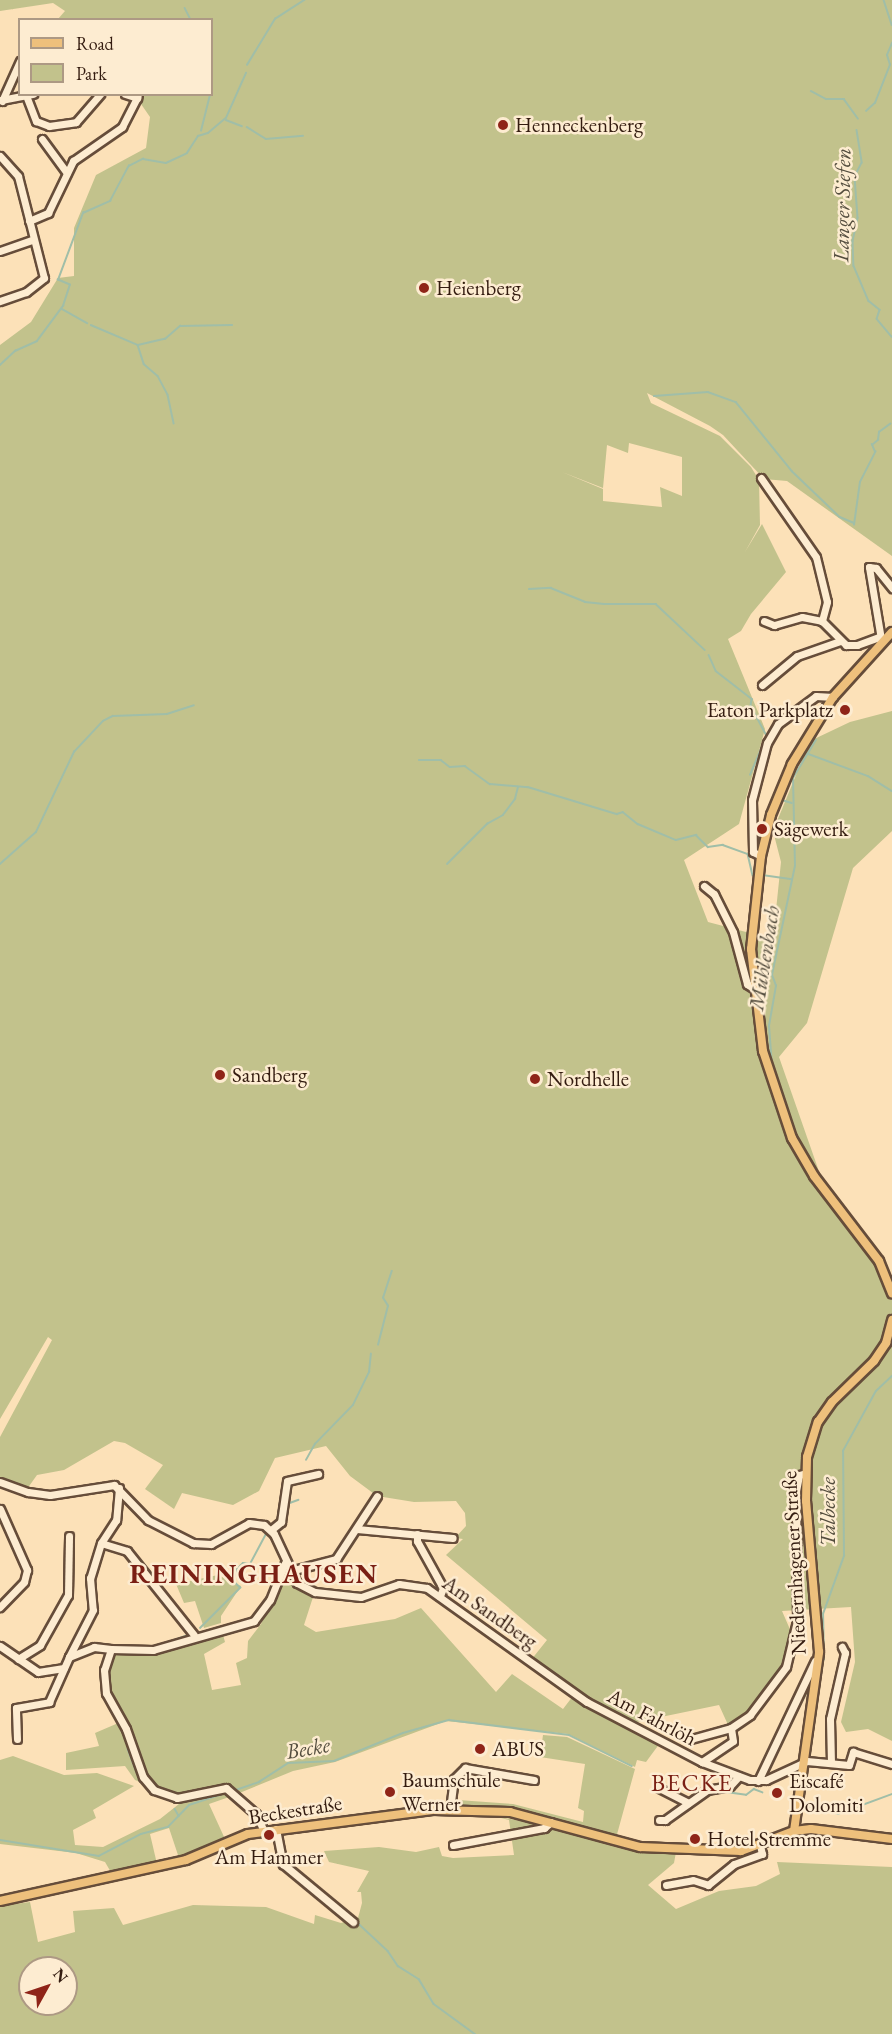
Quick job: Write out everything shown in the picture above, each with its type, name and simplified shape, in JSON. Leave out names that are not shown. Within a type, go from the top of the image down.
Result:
[{"type":"main road","points":[[892,632],[881,639],[833,696],[792,764],[771,815],[761,856],[752,924],[753,988],[764,1051],[792,1138],[814,1176],[879,1261],[892,1293]]},
{"type":"main road","name":"Niedernhagener Straße","points":[[794,1831],[807,1761],[819,1652],[806,1473],[811,1438],[818,1422],[832,1402],[874,1361],[886,1343],[892,1320]]},
{"type":"main road","name":"Beckestraße","points":[[0,1901],[51,1892],[186,1860],[264,1831],[450,1810],[500,1811],[551,1822],[640,1847],[741,1851],[794,1831]]},
{"type":"main road","points":[[794,1831],[811,1829],[892,1839]]},
{"type":"street","points":[[1,100],[18,65]]},
{"type":"street","points":[[1,100],[30,96],[36,121],[49,126],[76,122],[98,96]]},
{"type":"street","points":[[29,221],[48,213],[67,173],[81,152],[122,127],[138,96]]},
{"type":"street","points":[[42,139],[67,173]]},
{"type":"street","points":[[0,156],[18,176],[32,240],[44,278],[26,292],[0,301]]},
{"type":"street","points":[[0,251],[32,240]]},
{"type":"street","points":[[761,478],[816,557],[827,602],[822,621]]},
{"type":"street","points":[[764,621],[774,625],[802,617],[822,621],[840,641],[851,646],[881,639],[869,567],[876,568],[892,588]]},
{"type":"street","points":[[762,685],[797,656],[840,641]]},
{"type":"street","points":[[761,856],[753,852],[753,786],[767,743],[778,724],[816,696],[833,696]]},
{"type":"street","points":[[704,886],[714,894],[733,932],[747,984],[753,988]]},
{"type":"street","name":"Am Fahrlöh","points":[[691,1739],[731,1728],[750,1715],[771,1691],[792,1650],[797,1621],[796,1491],[799,1475],[806,1473]]},
{"type":"street","points":[[0,1482],[28,1492],[50,1495],[109,1485],[119,1488],[148,1520],[194,1543],[219,1542],[249,1523],[264,1525],[271,1530],[281,1520],[287,1481],[318,1474]]},
{"type":"street","points":[[16,1739],[15,1708],[49,1702],[69,1656],[93,1610],[90,1578],[101,1543],[116,1520],[119,1488]]},
{"type":"street","points":[[290,1571],[336,1559],[377,1496]]},
{"type":"street","points":[[0,1509],[27,1570],[24,1582],[0,1607]]},
{"type":"street","points":[[357,1529],[453,1538]]},
{"type":"street","name":"Am Sandberg","points":[[271,1530],[285,1563],[297,1583],[338,1597],[361,1597],[399,1584],[416,1584],[440,1596],[587,1702]]},
{"type":"street","points":[[417,1534],[422,1551],[443,1588],[440,1596]]},
{"type":"street","points":[[18,1659],[40,1645],[68,1595],[69,1536]]},
{"type":"street","points":[[101,1543],[127,1551],[194,1635]]},
{"type":"street","points":[[69,1656],[94,1647],[153,1650],[194,1635],[254,1621],[270,1600],[285,1563]]},
{"type":"street","points":[[831,1763],[830,1719],[845,1653],[842,1647]]},
{"type":"street","points":[[111,1649],[104,1670],[106,1693],[146,1782],[160,1794],[177,1798],[230,1792],[256,1814],[264,1831]]},
{"type":"street","points":[[2,1650],[38,1672],[64,1668]]},
{"type":"street","points":[[758,1781],[819,1652]]},
{"type":"street","name":"Am Fahrlöh","points":[[587,1702],[702,1762],[758,1781]]},
{"type":"street","name":"Am Fahrlöh","points":[[702,1762],[733,1741],[731,1728]]},
{"type":"street","points":[[758,1781],[807,1761],[849,1765],[853,1752],[892,1764]]},
{"type":"street","points":[[450,1810],[454,1779],[465,1768],[534,1780]]},
{"type":"street","points":[[659,1820],[711,1788],[730,1786],[739,1776]]},
{"type":"street","points":[[659,1788],[688,1803]]},
{"type":"street","points":[[453,1845],[544,1828],[551,1822]]},
{"type":"street","points":[[276,1829],[283,1864],[353,1922]]},
{"type":"street","points":[[666,1885],[693,1881],[708,1885],[734,1864],[762,1854],[760,1845]]},
{"type":"green space","points":[[0,0],[892,0],[892,556],[787,481],[764,479],[723,435],[710,426],[647,393],[651,403],[720,436],[751,467],[759,480],[760,525],[745,552],[762,524],[786,572],[751,614],[741,631],[728,639],[765,729],[739,824],[684,860],[708,922],[773,939],[781,862],[773,831],[810,741],[850,722],[892,711],[892,831],[853,868],[807,1023],[779,1057],[822,1180],[892,1283],[892,1741],[868,1729],[846,1732],[841,1722],[855,1662],[851,1607],[782,1611],[792,1634],[785,1662],[760,1704],[729,1727],[719,1705],[632,1723],[587,1699],[531,1660],[547,1640],[446,1555],[463,1539],[455,1538],[466,1526],[465,1513],[456,1501],[414,1502],[377,1496],[350,1476],[326,1446],[275,1458],[259,1491],[233,1505],[182,1493],[174,1509],[145,1489],[163,1465],[125,1443],[114,1441],[64,1470],[37,1475],[27,1489],[0,1479],[0,1437],[52,1340],[48,1337],[0,1419],[0,345],[31,322],[58,278],[74,276],[74,228],[96,175],[146,148],[150,117],[141,104],[143,96],[213,96],[213,18],[59,18],[65,11],[53,3],[0,11]],"holes":[[[629,443],[682,457],[682,496],[660,487],[662,507],[603,501],[603,489],[562,472],[603,488],[607,445],[628,453]]]},
{"type":"green space","points":[[285,1572],[294,1584],[314,1594],[304,1625],[316,1632],[395,1619],[421,1608],[496,1692],[512,1674],[563,1709],[573,1696],[660,1743],[646,1762],[637,1760],[635,1767],[568,1734],[446,1721],[335,1762],[293,1771],[237,1794],[228,1786],[218,1785],[183,1794],[167,1793],[135,1780],[125,1766],[66,1770],[66,1753],[99,1746],[95,1733],[123,1721],[108,1691],[106,1676],[108,1664],[117,1651],[153,1650],[221,1628],[225,1642],[204,1654],[212,1690],[241,1685],[236,1663],[247,1658],[248,1641],[261,1624]]},
{"type":"green space","points":[[218,1575],[241,1586],[221,1616],[221,1623],[204,1628],[195,1601],[184,1603],[176,1584]]},
{"type":"green space","points":[[543,1735],[567,1737],[635,1769],[616,1838],[509,1809],[458,1807],[458,1800],[513,1804],[583,1822],[584,1811],[578,1808],[585,1764],[540,1757]]},
{"type":"green space","points":[[13,1756],[64,1775],[97,1773],[134,1786],[93,1810],[96,1818],[73,1830],[75,1845],[103,1847],[160,1819],[184,1800],[225,1790],[232,1796],[209,1804],[225,1839],[179,1858],[169,1828],[150,1834],[157,1864],[112,1874],[105,1862],[76,1853],[0,1844],[0,1760]]},
{"type":"green space","points":[[485,1814],[676,1852],[674,1863],[648,1885],[676,1909],[719,1891],[756,1886],[780,1874],[777,1862],[892,1867],[892,2034],[0,2034],[0,1906],[30,1902],[38,1942],[75,1932],[73,1911],[114,1908],[123,1925],[193,1905],[266,1907],[314,1924],[315,1915],[341,1923],[358,1918],[362,1903],[361,1892],[357,1892],[369,1871],[329,1862],[324,1851],[379,1847],[416,1852],[439,1847],[442,1856],[453,1858],[514,1855],[509,1820]]},
{"type":"waterway","points":[[247,65],[275,19],[304,0]]},
{"type":"waterway","name":"Langer Siefen","points":[[884,0],[892,25]]},
{"type":"waterway","points":[[185,8],[190,18]]},
{"type":"waterway","name":"Langer Siefen","points":[[866,111],[875,103],[890,65],[887,55],[892,43]]},
{"type":"waterway","points":[[0,365],[15,351],[37,341],[63,306],[70,285],[58,280],[83,213],[110,201],[129,166],[143,159],[166,163],[187,153],[198,136],[208,133],[226,118],[246,73]]},
{"type":"waterway","points":[[811,91],[826,99],[844,99],[858,118]]},
{"type":"waterway","points":[[201,131],[210,96]]},
{"type":"waterway","points":[[226,120],[242,126]]},
{"type":"waterway","points":[[247,127],[266,139],[303,136]]},
{"type":"waterway","name":"Langer Siefen","points":[[857,130],[862,163],[855,177],[858,218],[853,241],[854,266],[869,301],[880,310],[877,319],[892,337]]},
{"type":"waterway","points":[[62,309],[87,323]]},
{"type":"waterway","points":[[91,325],[138,345],[165,339],[180,326],[232,325]]},
{"type":"waterway","points":[[138,345],[144,364],[158,376],[168,395],[174,423]]},
{"type":"waterway","points":[[654,396],[708,392],[736,402],[792,471],[840,517],[854,523]]},
{"type":"waterway","name":"Langer Siefen","points":[[854,525],[860,482],[875,452],[872,445],[878,440],[879,432],[890,424]]},
{"type":"waterway","points":[[529,589],[551,588],[585,602],[656,604],[705,650]]},
{"type":"waterway","points":[[709,655],[716,671],[752,699],[751,706],[767,736]]},
{"type":"waterway","points":[[0,864],[36,832],[74,752],[103,721],[113,716],[167,714],[194,705]]},
{"type":"waterway","name":"Mühlenbach","points":[[772,1066],[769,1026],[776,986],[772,975],[795,866],[793,778],[816,740]]},
{"type":"waterway","points":[[750,775],[763,745]]},
{"type":"waterway","points":[[806,753],[868,776],[892,791]]},
{"type":"waterway","points":[[419,760],[441,760],[450,767],[465,766],[490,784],[528,787],[617,814],[623,812],[638,824],[676,840],[696,835],[708,847],[723,845],[748,854],[753,875]]},
{"type":"waterway","points":[[447,864],[487,824],[503,815],[515,799],[518,787]]},
{"type":"waterway","points":[[782,800],[792,803]]},
{"type":"waterway","points":[[762,875],[792,879]]},
{"type":"waterway","points":[[378,1345],[388,1306],[383,1298],[392,1271]]},
{"type":"waterway","points":[[306,1460],[315,1444],[353,1405],[369,1372],[371,1354]]},
{"type":"waterway","name":"Talbecke","points":[[824,1660],[823,1614],[844,1556],[843,1451],[876,1391],[892,1376]]},
{"type":"waterway","points":[[287,1511],[287,1504],[298,1500]]},
{"type":"waterway","points":[[200,1628],[240,1588],[233,1581],[237,1569],[243,1563],[250,1564],[266,1534]]},
{"type":"waterway","points":[[166,1643],[188,1635]]},
{"type":"waterway","name":"Talbecke","points":[[765,1775],[810,1686]]},
{"type":"waterway","name":"Becke","points":[[233,1791],[259,1782],[288,1763],[334,1761],[403,1733],[449,1720],[569,1735],[632,1766]]},
{"type":"waterway","points":[[128,1749],[140,1780]]},
{"type":"waterway","name":"Becke","points":[[719,1791],[746,1795],[754,1789],[762,1792]]},
{"type":"waterway","name":"Becke","points":[[0,1840],[99,1856],[141,1834],[168,1827],[189,1805],[225,1793]]},
{"type":"waterway","points":[[803,1805],[838,1814],[892,1794]]},
{"type":"waterway","name":"Becke","points":[[175,1809],[179,1816]]},
{"type":"waterway","points":[[358,1923],[388,1951],[398,1966],[419,1979],[434,2004],[475,2034]]},
{"type":"place","name":"Henneckenberg","points":[[503,125]]},
{"type":"place","name":"Heienberg","points":[[424,288]]},
{"type":"place","name":"Eaton Parkplatz","points":[[845,710]]},
{"type":"place","name":"Sägewerk","points":[[762,829]]},
{"type":"place","name":"Sandberg","points":[[220,1075]]},
{"type":"place","name":"Nordhelle","points":[[535,1079]]},
{"type":"place","name":"ABUS","points":[[480,1749]]},
{"type":"place","name":"Baumschule Werner","points":[[390,1792]]},
{"type":"place","name":"Eiscafé Dolomiti","points":[[777,1793]]},
{"type":"place","name":"Am Hammer","points":[[269,1835]]},
{"type":"place","name":"Hotel Stremme","points":[[695,1839]]},
{"type":"district","name":"REININGHAUSEN","points":[[254,1574]]},
{"type":"district","name":"BECKE","points":[[692,1783]]}]
